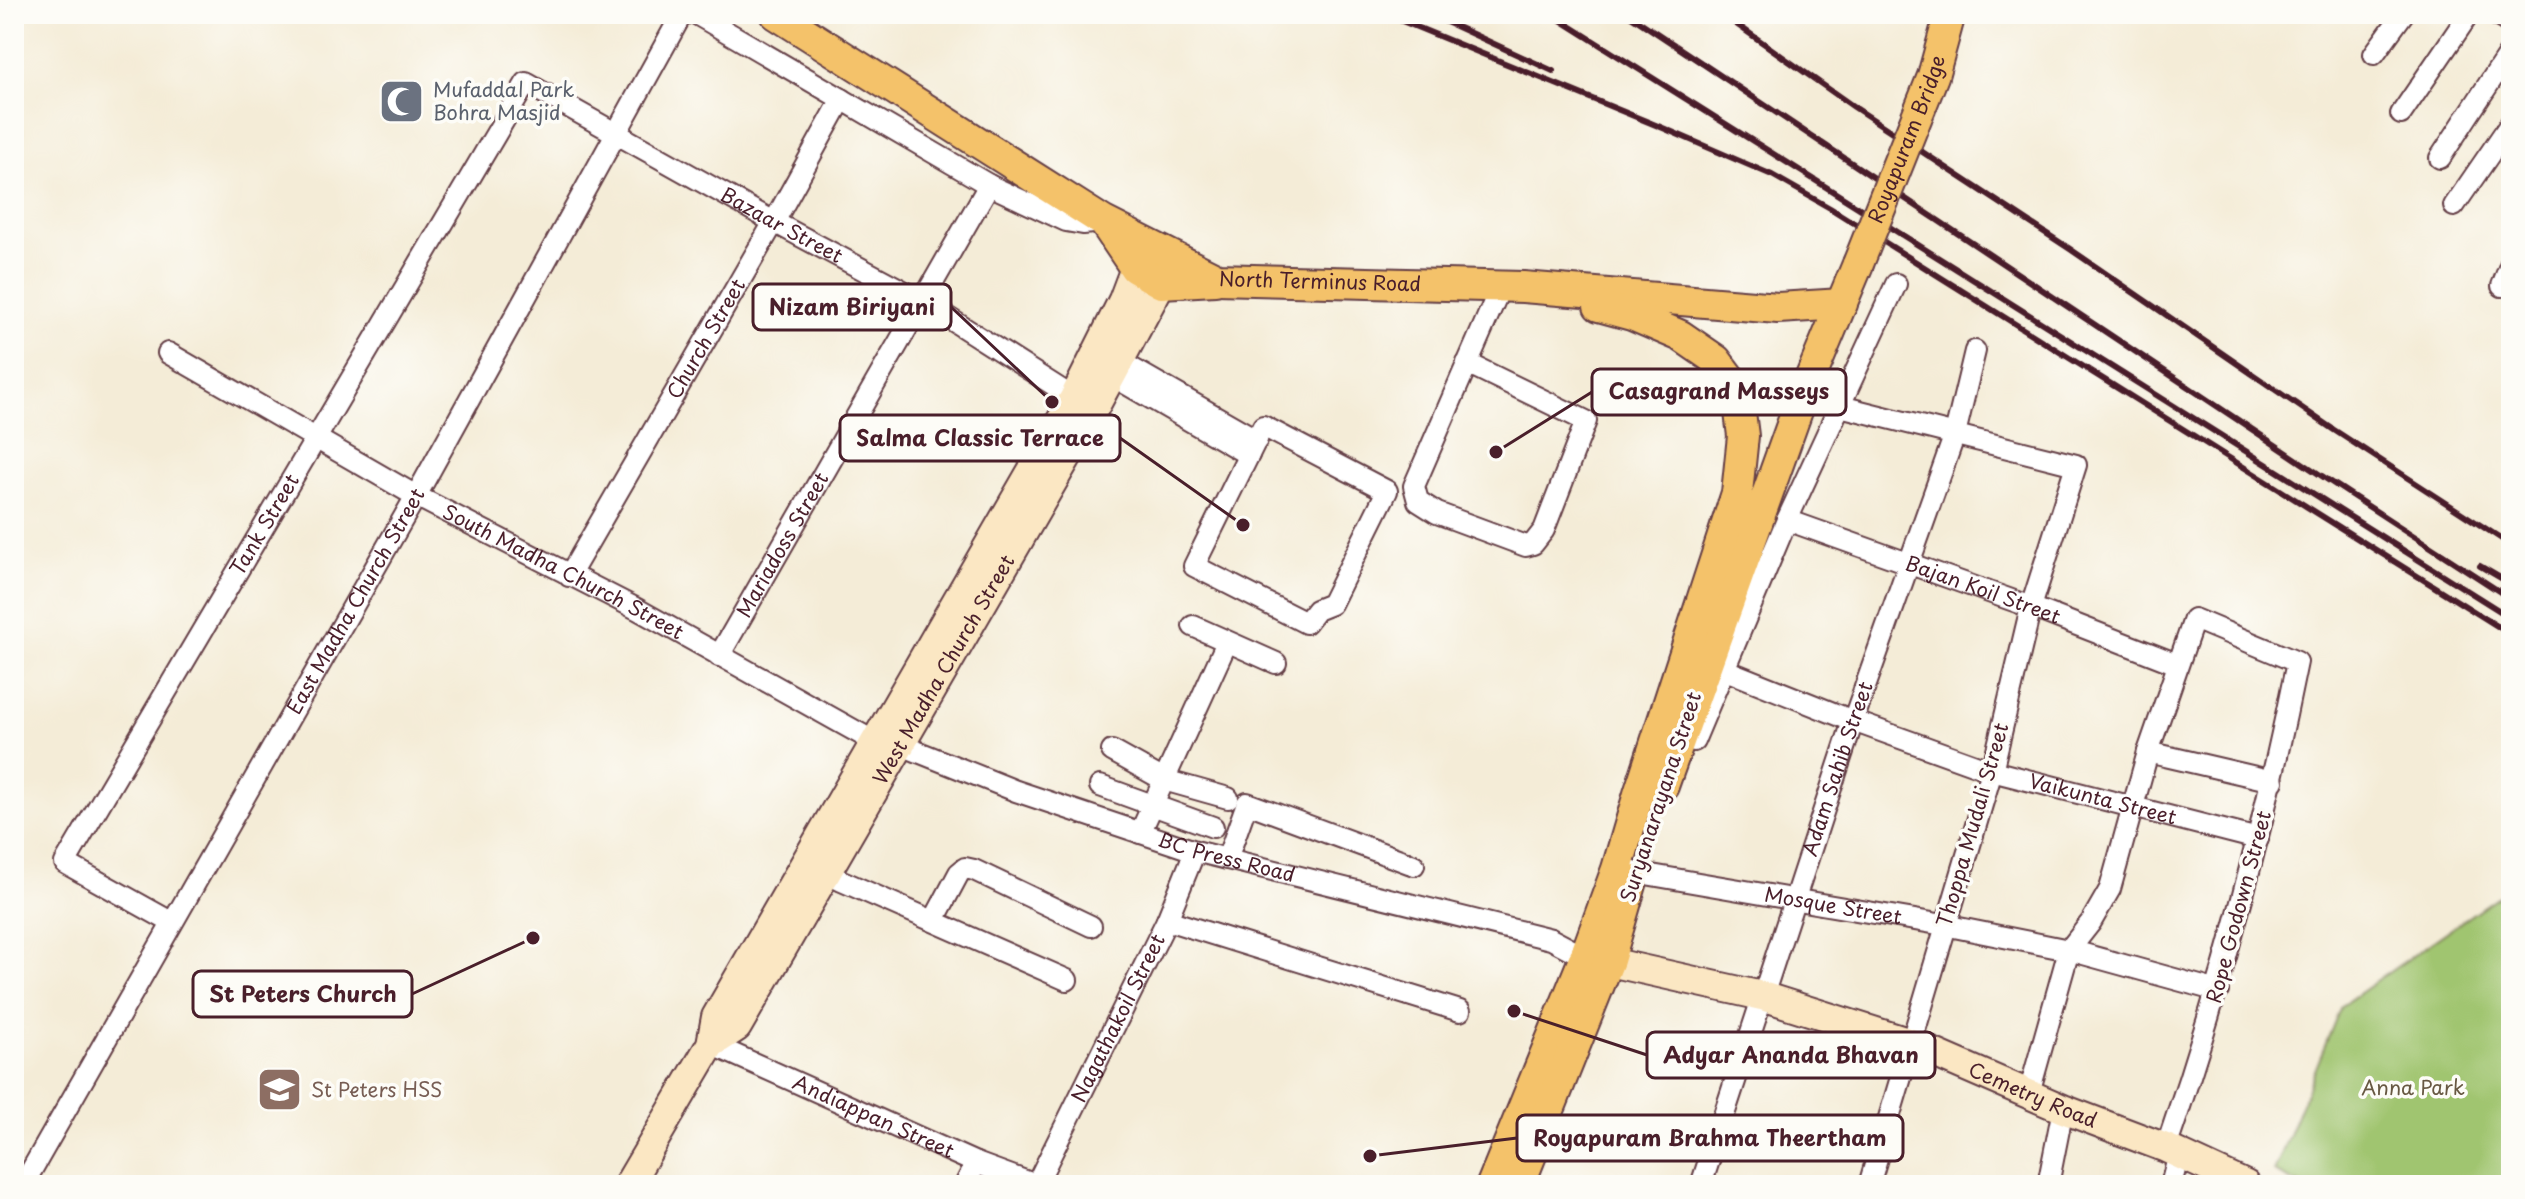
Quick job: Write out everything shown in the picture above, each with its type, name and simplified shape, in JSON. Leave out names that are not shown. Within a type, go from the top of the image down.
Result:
[{"type":"main road","name":"North Terminus Road","points":[[776,14],[1104,222],[1217,279],[1512,286],[1778,308],[1842,304]]},
{"type":"main road","name":"Royapuram Bridge","points":[[1842,304],[1933,76],[1950,14]]},
{"type":"main road","points":[[1104,222],[1148,275],[1217,279]]},
{"type":"main road","name":"West Madha Church Street","points":[[628,1185],[711,1044],[716,1017],[750,982],[888,744],[1082,431],[1115,368],[1148,275]]},
{"type":"main road","name":"West Madha Church Street","points":[[888,744],[1074,398],[1123,300],[1148,275]]},
{"type":"main road","name":"Suryanarayana Street","points":[[1512,286],[1632,315],[1681,336],[1716,360],[1737,388],[1743,436],[1737,493],[1639,794],[1617,869],[1597,959],[1519,1185]]},
{"type":"main road","name":"Suryanarayana Street","points":[[1492,1185],[1634,872],[1798,408],[1842,304]]},
{"type":"main road","name":"Cemetry Road","points":[[1597,959],[1762,996],[1911,1043],[2063,1109],[2173,1151],[2246,1185]]},
{"type":"street","name":"East Madha Church Street","points":[[23,1185],[416,496],[682,14]]},
{"type":"street","points":[[696,14],[989,185],[1066,221],[1083,224],[1104,222]]},
{"type":"street","points":[[2374,54],[2403,14]]},
{"type":"street","points":[[2401,114],[2469,14]]},
{"type":"street","points":[[2495,14],[2511,24]]},
{"type":"street","points":[[2440,158],[2511,50]]},
{"type":"street","name":"Bazaar Street","points":[[526,83],[922,301],[1074,398]]},
{"type":"street","name":"Tank Street","points":[[171,922],[65,863],[526,83]]},
{"type":"street","name":"Church Street","points":[[569,576],[842,99]]},
{"type":"street","points":[[2454,206],[2511,123]]},
{"type":"street","name":"Mariadoss Street","points":[[719,656],[989,185]]},
{"type":"street","points":[[2502,286],[2511,263]]},
{"type":"street","points":[[1659,797],[1685,764],[1787,520],[1896,284]]},
{"type":"street","points":[[1467,363],[1586,421],[1544,530],[1533,544],[1526,546],[1437,513],[1418,501],[1414,486],[1467,363],[1512,286]]},
{"type":"street","name":"Adam Sahib Street","points":[[1701,1185],[1853,721],[1955,434],[1975,351]]},
{"type":"street","name":"South Madha Church Street","points":[[168,353],[416,496],[637,609],[719,656],[888,744]]},
{"type":"street","points":[[1115,368],[1253,448]]},
{"type":"street","points":[[1840,406],[1955,434]]},
{"type":"street","points":[[1263,426],[1387,491],[1331,604],[1316,610],[1306,623],[1194,566],[1253,448],[1263,426]]},
{"type":"street","name":"Thoppa Mudali Street","points":[[1869,1185],[1992,771],[2031,607],[2076,465],[1955,434]]},
{"type":"street","name":"Bajan Koil Street","points":[[1787,520],[2031,607],[2177,664]]},
{"type":"street","name":"Rope Godown Street","points":[[2171,1185],[2173,1151],[2273,781],[2297,662],[2194,619],[2177,664]]},
{"type":"street","points":[[1193,626],[1276,663]]},
{"type":"street","points":[[1140,833],[1227,642]]},
{"type":"street","points":[[2029,1093],[2069,950],[2091,922],[2110,889],[2148,752],[2177,664]]},
{"type":"street","name":"Vaikunta Street","points":[[1723,669],[1853,721],[1992,771],[2258,839]]},
{"type":"street","name":"BC Press Road","points":[[888,744],[1195,851],[1551,939],[1597,959]]},
{"type":"street","points":[[1112,751],[1164,780],[1228,798]]},
{"type":"street","points":[[2148,752],[2273,781]]},
{"type":"street","points":[[1100,786],[1213,827]]},
{"type":"street","points":[[1227,859],[1247,803],[1414,865]]},
{"type":"street","name":"Nagathakoil Street","points":[[1036,1185],[1167,920],[1195,851]]},
{"type":"street","points":[[816,867],[1067,980]]},
{"type":"street","points":[[934,920],[959,873],[965,868],[1091,926]]},
{"type":"street","name":"Mosque Street","points":[[1634,872],[1795,898],[2069,950],[2218,991]]},
{"type":"street","points":[[1167,920],[1460,1011]]},
{"type":"street","name":"Andiappan Street","points":[[711,1044],[976,1163],[1036,1185]]},
{"type":"street","points":[[2048,1185],[2063,1109]]},
{"type":"street","points":[[965,1185],[976,1163]]},
{"type":"green space","name":"Anna Park","points":[[2511,887],[2511,1185],[2301,1185],[2274,1172],[2341,1006]]},
{"type":"railway","points":[[1385,14],[1772,175],[1830,208],[2502,629]]},
{"type":"railway","points":[[1429,14],[1553,71]]},
{"type":"railway","points":[[1551,14],[2511,618]]},
{"type":"railway","points":[[1628,14],[2511,599]]},
{"type":"railway","points":[[1722,14],[1854,107],[2070,249],[2334,430],[2511,545]]},
{"type":"railway","points":[[2480,566],[2511,584]]},
{"type":"place","name":"Mufaddal Park Bohra Masjid","points":[[402,102]]},
{"type":"place","name":"Nizam Biriyani","points":[[1052,402]]},
{"type":"place","name":"Casagrand Masseys","points":[[1496,452]]},
{"type":"place","name":"Salma Classic Terrace","points":[[1243,525]]},
{"type":"place","name":"St Peters Church","points":[[533,938]]},
{"type":"place","name":"Adyar Ananda Bhavan","points":[[1514,1011]]},
{"type":"place","name":"St Peters HSS","points":[[280,1090]]},
{"type":"place","name":"Royapuram Brahma Theertham","points":[[1370,1156]]}]
